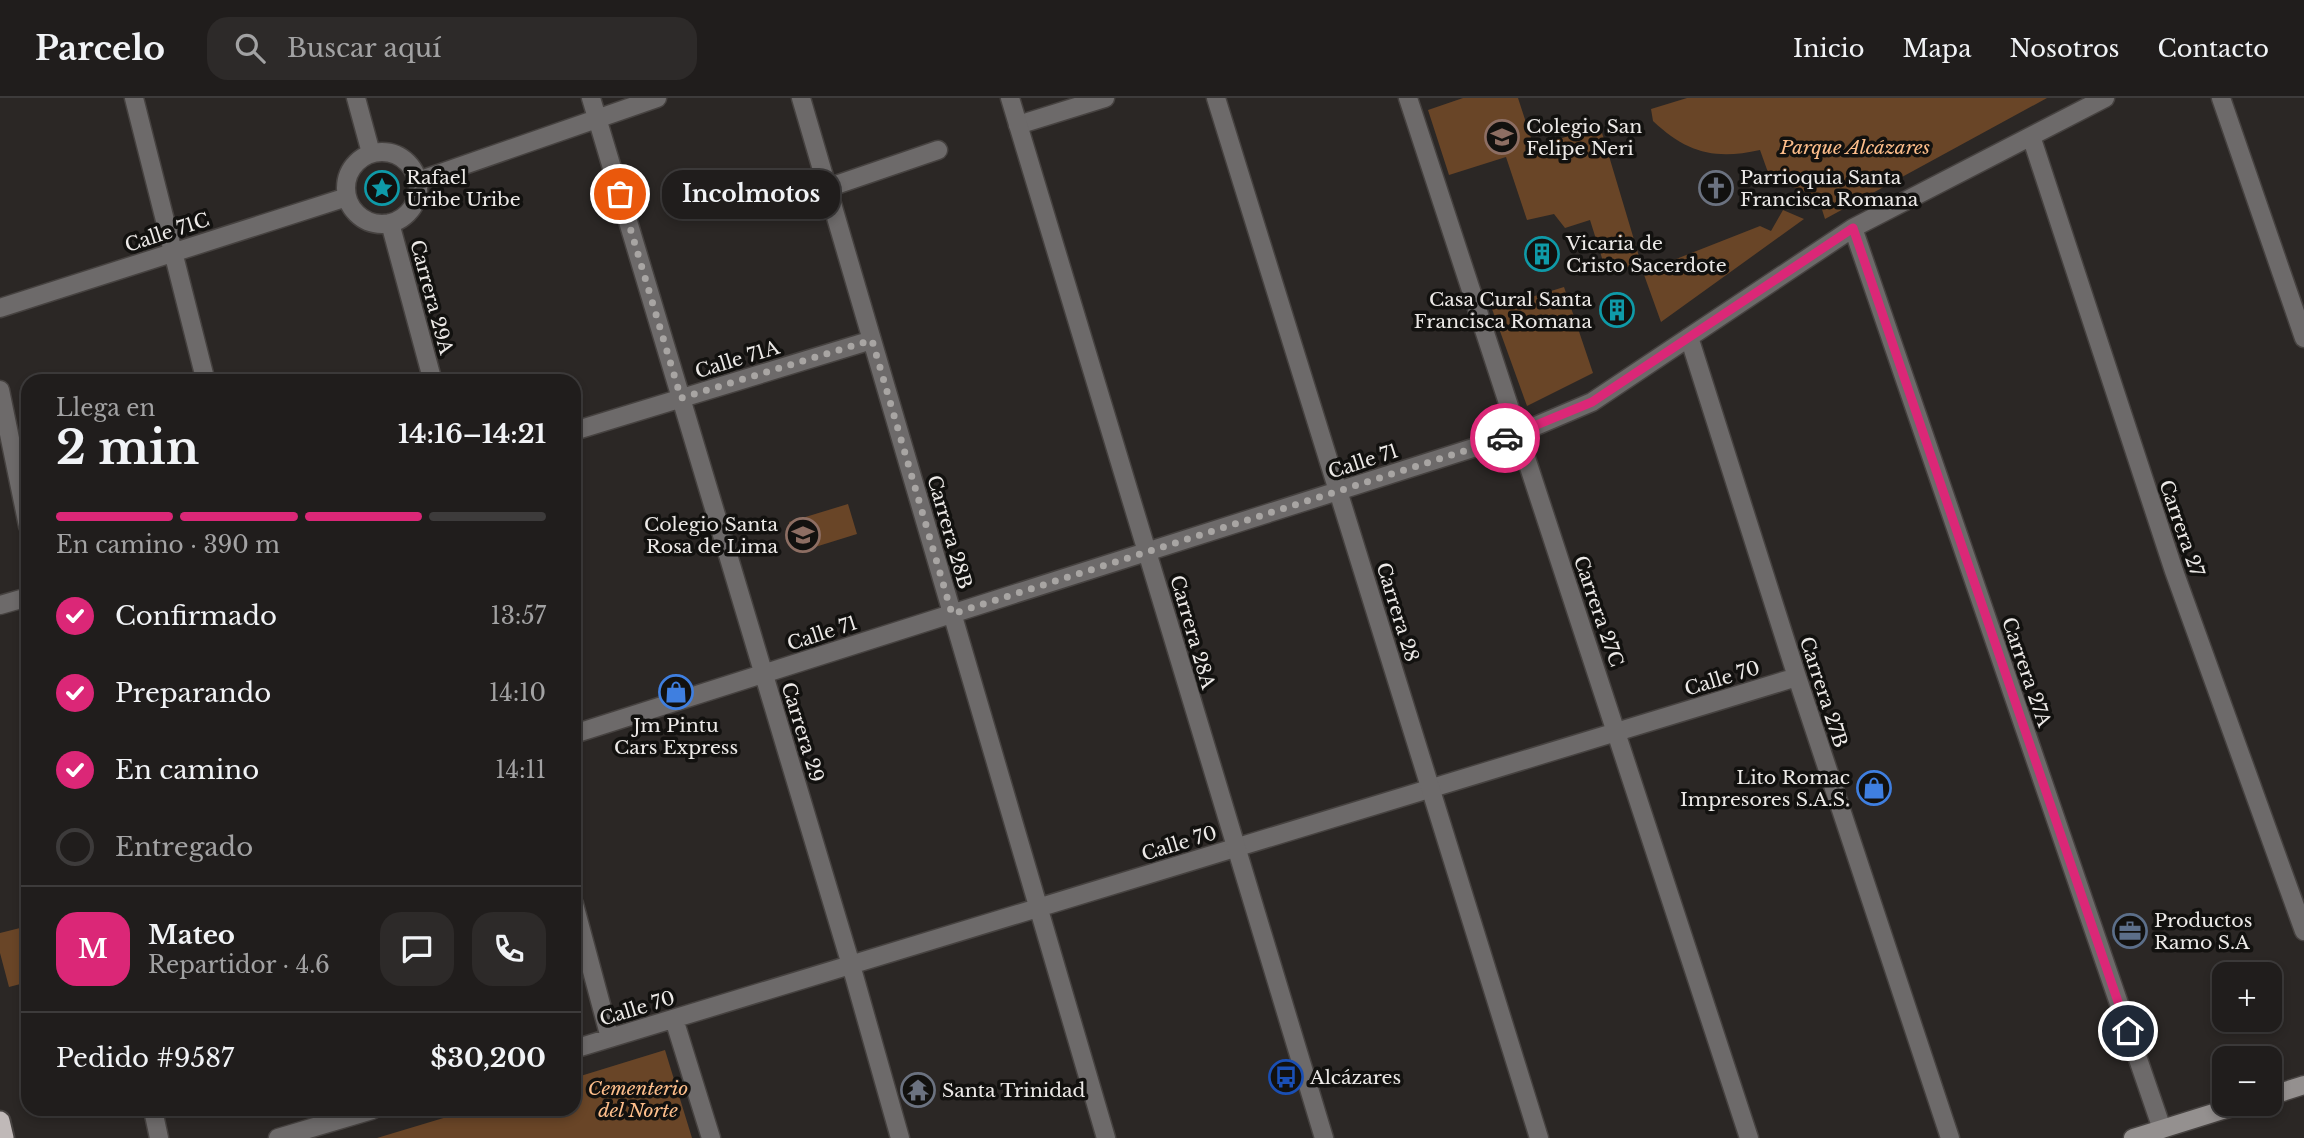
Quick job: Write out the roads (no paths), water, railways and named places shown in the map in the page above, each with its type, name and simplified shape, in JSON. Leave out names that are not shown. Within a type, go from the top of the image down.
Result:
[{"type":"highway","points":[[0,1121],[4,1138]]},
{"type":"main road","points":[[2282,1092],[2304,1085]]},
{"type":"main road","points":[[2133,1138],[2212,1113]]},
{"type":"street","points":[[134,98],[204,374]]},
{"type":"street","points":[[356,98],[371,153]]},
{"type":"street","name":"Carrera 29","points":[[591,98],[851,965],[900,1138]]},
{"type":"street","points":[[418,181],[657,98]]},
{"type":"street","name":"Carrera 28B","points":[[801,98],[1106,1138]]},
{"type":"street","name":"Carrera 28A","points":[[1010,98],[1234,848],[1324,1138]]},
{"type":"street","points":[[1018,125],[1105,98]]},
{"type":"street","name":"Carrera 28","points":[[1216,98],[1539,1138]]},
{"type":"street","name":"Carrera 27C","points":[[1408,98],[1749,1138]]},
{"type":"street","name":"Calle 71","points":[[581,732],[1517,434],[1592,402],[1853,228],[2105,98]]},
{"type":"street","points":[[2221,98],[2304,338]]},
{"type":"street","name":"Carrera 27","points":[[2031,136],[2174,571],[2304,931]]},
{"type":"street","points":[[827,188],[937,150]]},
{"type":"street","points":[[387,151],[401,156],[413,167],[418,181],[418,195],[413,208],[403,218],[390,223],[376,224],[363,219],[353,209],[347,197],[346,183],[350,170],[359,159],[371,153],[387,151]]},
{"type":"street","name":"Calle 71C","points":[[0,308],[347,197]]},
{"type":"street","name":"Carrera 29A","points":[[390,223],[431,374]]},
{"type":"street","name":"Carrera 27A","points":[[1853,228],[2162,1129]]},
{"type":"street","name":"Carrera 27B","points":[[1689,337],[1797,677],[1950,1138]]},
{"type":"street","name":"Calle 71A","points":[[581,429],[872,340]]},
{"type":"street","points":[[0,390],[21,492]]},
{"type":"street","points":[[0,605],[21,599]]},
{"type":"street","name":"Calle 70","points":[[581,1047],[1797,677]]},
{"type":"street","points":[[581,930],[610,1038]]},
{"type":"street","points":[[674,1019],[711,1138]]},
{"type":"street","points":[[154,1116],[159,1138]]},
{"type":"street","points":[[278,1138],[352,1116]]},
{"type":"place","name":"Colegio San Felipe Neri","points":[[1502,137]]},
{"type":"place","name":"Rafael Uribe Uribe","points":[[382,188]]},
{"type":"place","name":"Parrioquia Santa Francisca Romana","points":[[1716,188]]},
{"type":"place","name":"Incolmotos","points":[[620,194]]},
{"type":"place","name":"Vicaria de Cristo Sacerdote","points":[[1542,254]]},
{"type":"place","name":"Casa Cural Santa Francisca Romana","points":[[1617,310]]},
{"type":"place","name":"Colegio Santa Rosa de Lima","points":[[803,535]]},
{"type":"place","name":"Jm Pintu Cars Express","points":[[676,692]]},
{"type":"place","name":"Lito Romac Impresores S.A.S.","points":[[1874,788]]},
{"type":"place","name":"Productos Ramo S.A","points":[[2130,931]]},
{"type":"place","name":"Alcázares","points":[[1286,1077]]},
{"type":"place","name":"Santa Trinidad","points":[[918,1090]]},
{"type":"park label","name":"Parque Alcázares","points":[[1855,147]]},
{"type":"park label","name":"Cementerio del Norte","points":[[638,1099]]}]
